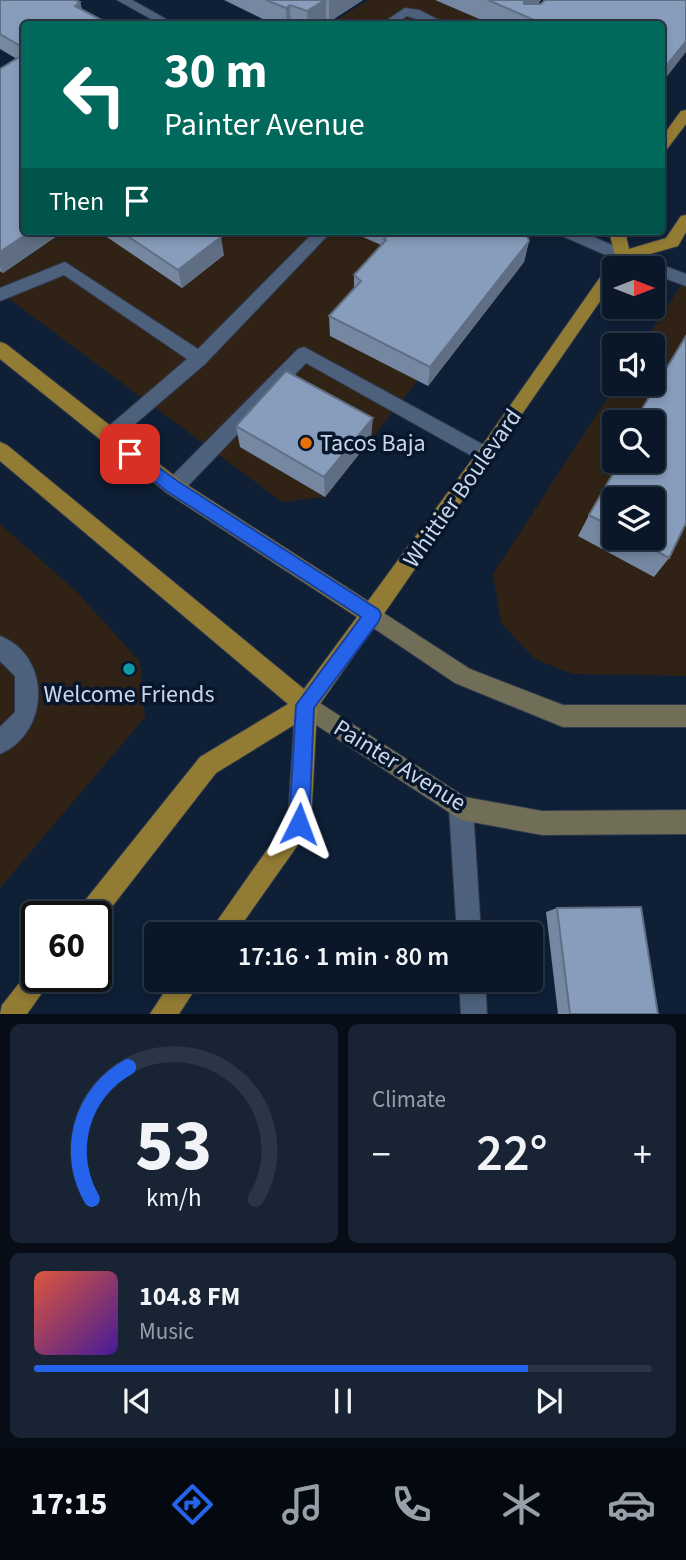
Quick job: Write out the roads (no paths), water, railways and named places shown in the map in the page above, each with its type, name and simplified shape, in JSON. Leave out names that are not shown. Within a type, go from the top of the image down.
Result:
[{"type":"main road","points":[[665,142],[686,114]]},
{"type":"main road","points":[[637,256],[671,242],[686,220]]},
{"type":"main road","points":[[617,235],[617,256]]},
{"type":"main road","name":"Whittier Boulevard","points":[[101,901],[208,765],[306,705],[486,455],[602,286]]},
{"type":"main road","points":[[0,349],[174,487],[463,676],[563,716],[686,716]]},
{"type":"main road","name":"Painter Avenue","points":[[0,450],[306,705],[461,808],[542,823],[686,822]]},
{"type":"main road","points":[[229,922],[299,824],[306,705]]},
{"type":"main road","points":[[11,1014],[28,992]]},
{"type":"main road","points":[[163,1014],[179,992]]},
{"type":"street","points":[[122,0],[163,21]]},
{"type":"street","points":[[392,21],[405,12],[434,21]]},
{"type":"street","points":[[108,437],[199,359],[320,235]]},
{"type":"street","points":[[571,235],[604,256]]},
{"type":"street","points":[[0,295],[65,268],[199,359]]},
{"type":"street","points":[[665,275],[686,280]]},
{"type":"street","points":[[174,487],[304,354],[486,455]]},
{"type":"street","points":[[0,646],[26,672],[26,716],[0,743]]},
{"type":"street","points":[[461,808],[468,922]]},
{"type":"street","points":[[473,992],[474,1014]]},
{"type":"place","name":"Tacos Baja","points":[[306,443]]},
{"type":"place","name":"Welcome Friends","points":[[129,669]]}]
